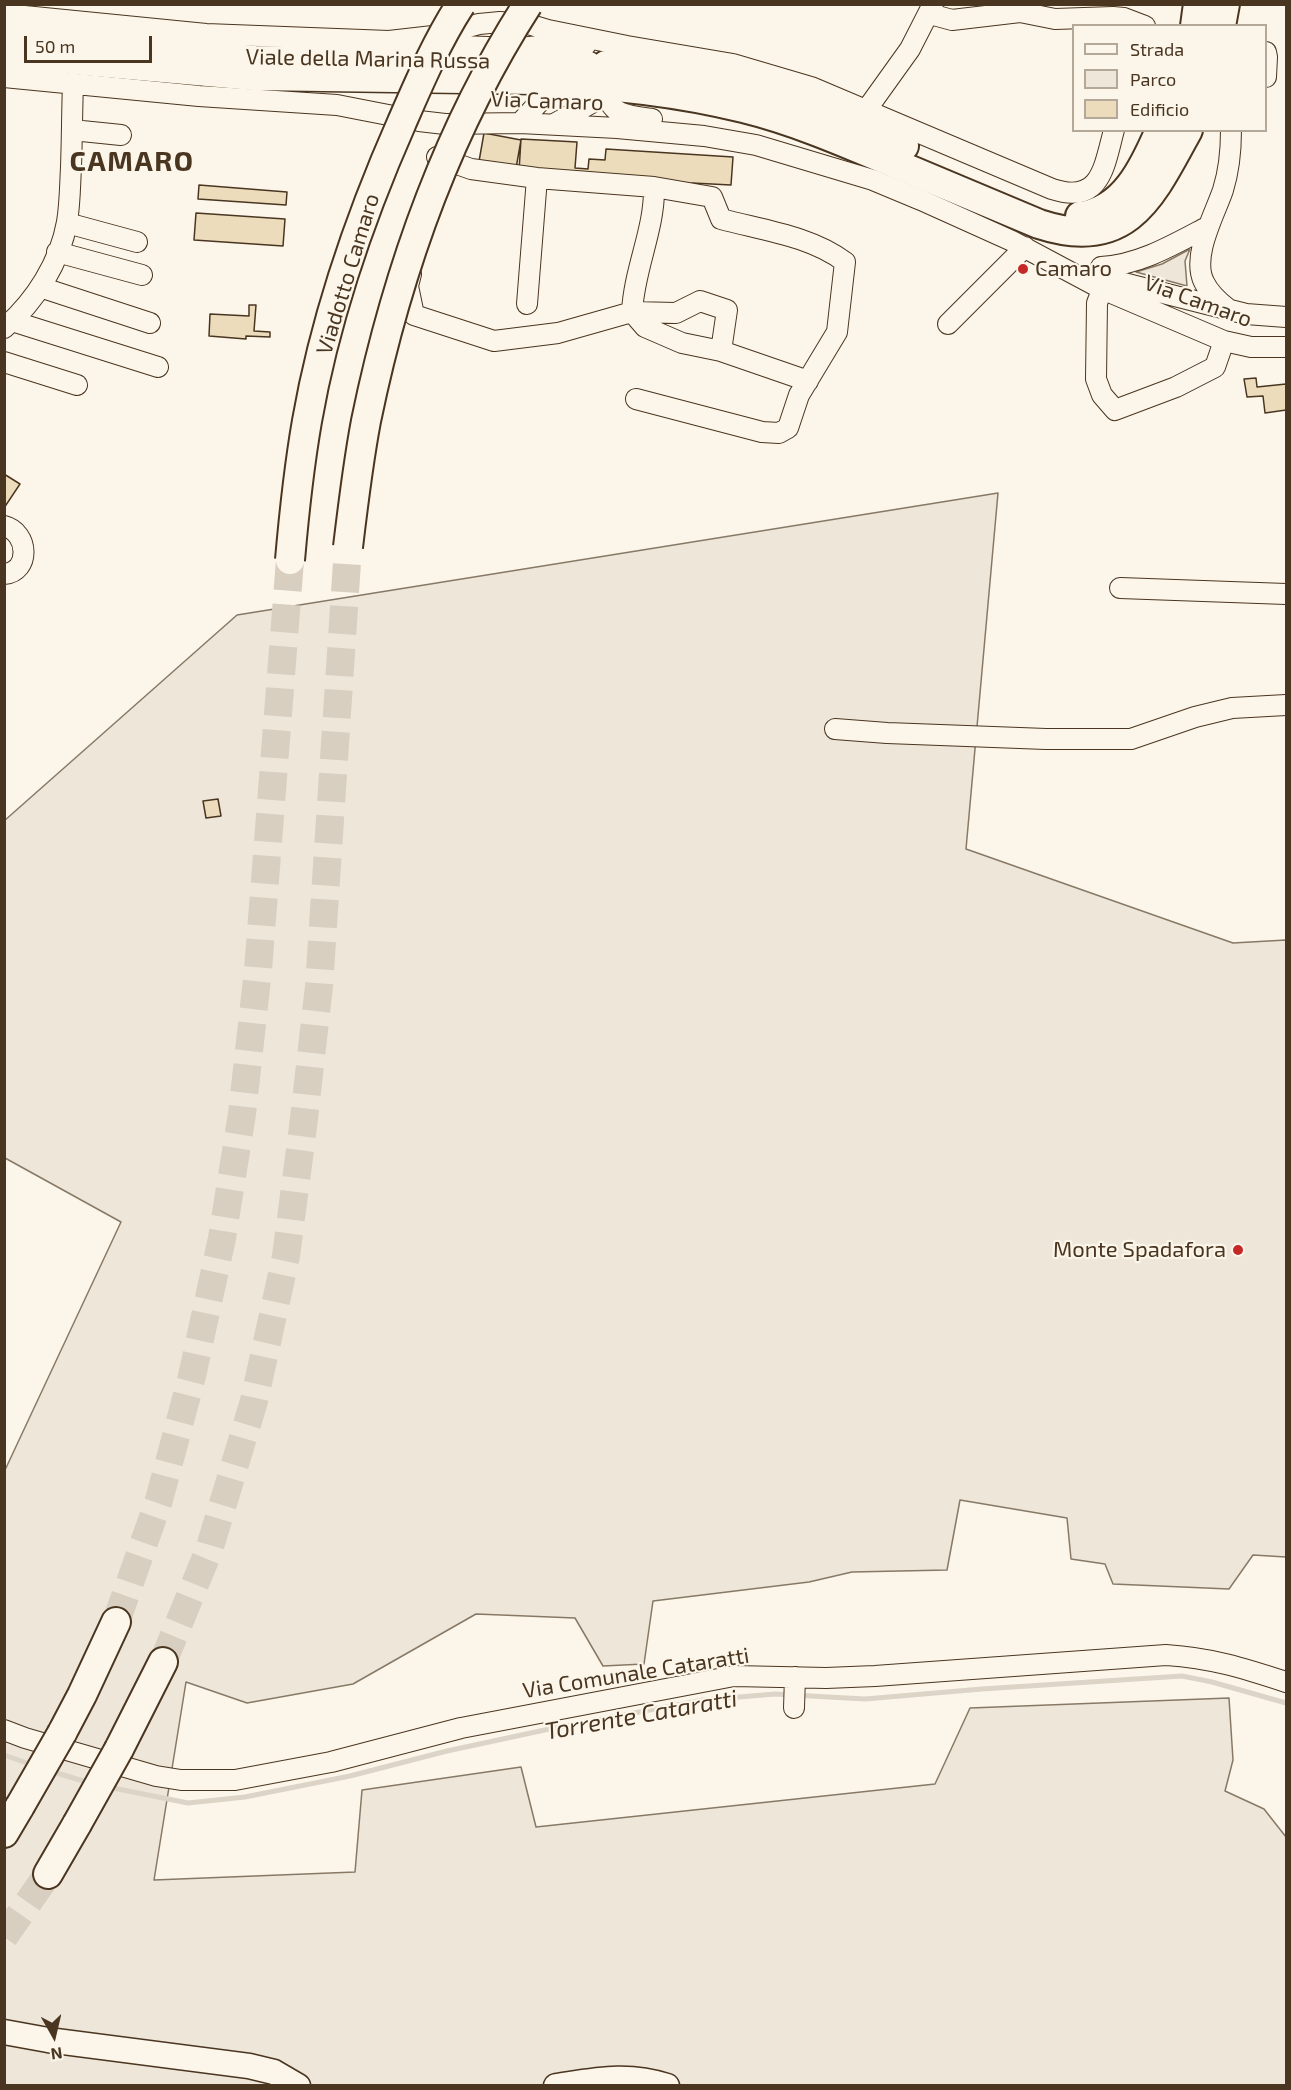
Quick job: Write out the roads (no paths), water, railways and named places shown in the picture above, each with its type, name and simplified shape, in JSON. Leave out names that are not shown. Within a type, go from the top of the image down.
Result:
[{"type":"highway","name":"Viadotto Camaro","points":[[290,560],[308,418],[330,325],[351,251],[406,112],[461,4]]},
{"type":"highway","points":[[348,547],[358,468],[376,376],[422,221],[445,163],[490,67],[528,4]]},
{"type":"highway","points":[[1195,24],[1198,4]]},
{"type":"highway","points":[[1221,24],[1225,5]]},
{"type":"highway","points":[[548,86],[594,68],[678,73],[785,99],[859,126],[1054,212],[1072,216],[1095,213],[1115,203],[1127,191],[1162,144],[1184,132]]},
{"type":"highway","points":[[594,68],[789,122],[850,144],[1039,224],[1074,234],[1108,229],[1129,217],[1148,197],[1162,144]]},
{"type":"highway","points":[[4,1833],[62,1733],[116,1622]]},
{"type":"highway","points":[[48,1874],[119,1749],[163,1662]]},
{"type":"main road","name":"Viale della Marina Russa","points":[[4,35],[255,58],[513,61],[594,68]]},
{"type":"main road","name":"Viale della Marina Russa","points":[[4,56],[253,78],[548,86]]},
{"type":"main road","points":[[4,2032],[38,2039],[249,2066],[274,2073],[298,2085]]},
{"type":"main road","points":[[556,2085],[621,2078],[667,2085]]},
{"type":"street","points":[[867,110],[910,49],[931,9],[960,20],[1020,12],[1055,19],[1124,18],[1140,24]]},
{"type":"street","points":[[4,14],[206,34],[507,47],[594,68]]},
{"type":"street","points":[[564,123],[594,68],[627,46],[733,64],[811,87],[1052,189],[1070,194],[1083,192],[1098,180],[1113,132]]},
{"type":"street","points":[[594,68],[614,110],[631,117],[657,120],[704,136]]},
{"type":"street","name":"Via Camaro","points":[[4,77],[199,96],[337,105],[445,124],[564,123],[704,136],[756,145],[873,180],[931,204],[1064,268],[1259,316],[1287,317]]},
{"type":"street","points":[[74,83],[67,223],[57,252],[32,300],[8,325],[158,367]]},
{"type":"street","points":[[520,123],[548,86],[564,123]]},
{"type":"street","points":[[72,130],[121,135]]},
{"type":"street","points":[[1228,309],[1215,297],[1202,279],[1201,265],[1207,227],[1223,189],[1231,154],[1231,132]]},
{"type":"street","points":[[1231,154],[1243,132]]},
{"type":"street","points":[[636,399],[762,432],[779,433],[788,428],[799,395],[837,333],[845,262],[833,253],[801,240],[721,219],[712,197],[654,187],[537,178],[471,169],[437,156],[408,286],[414,315],[494,341],[558,333],[632,312],[676,313],[700,301],[727,310],[721,351]]},
{"type":"street","points":[[527,304],[537,178]]},
{"type":"street","points":[[654,187],[654,206],[633,293],[632,312],[645,327],[682,344],[721,351],[808,381]]},
{"type":"street","points":[[67,223],[137,242]]},
{"type":"street","points":[[1207,227],[1107,278],[1097,303],[1096,379],[1102,394],[1115,410],[1176,387],[1215,367],[1224,341]]},
{"type":"street","points":[[948,324],[1025,248]]},
{"type":"street","points":[[57,252],[142,275]]},
{"type":"street","name":"Via Camaro","points":[[1107,278],[1195,329],[1224,341],[1263,348],[1287,347]]},
{"type":"street","points":[[39,287],[150,323]]},
{"type":"street","points":[[1195,329],[1203,303]]},
{"type":"street","points":[[4,362],[78,385]]},
{"type":"street","points":[[4,526],[19,533],[24,552],[23,559],[15,571],[4,574]]},
{"type":"street","points":[[1120,588],[1287,594]]},
{"type":"street","points":[[835,729],[1046,739],[1131,739],[1195,717],[1232,708],[1287,705]]},
{"type":"street","name":"Via Comunale Cataratti","points":[[4,1730],[156,1776],[219,1782],[330,1762],[461,1728],[734,1676],[875,1676],[1166,1656],[1227,1663],[1287,1682]]},
{"type":"street","points":[[794,1708],[795,1677]]},
{"type":"waterway","name":"Torrente Cataratti","points":[[108,1787],[188,1803],[245,1797],[350,1776],[447,1751],[554,1728],[703,1700],[775,1694],[865,1699],[1182,1676],[1286,1703]]},
{"type":"waterway","name":"Torrente Cataratti","points":[[4,1755],[33,1765]]},
{"type":"waterway","name":"Torrente Cataratti","points":[[50,1771],[90,1783]]},
{"type":"tunnel","points":[[163,1662],[209,1550],[254,1401],[286,1256],[319,986],[348,547]]},
{"type":"tunnel","points":[[116,1622],[159,1500],[192,1376],[222,1238],[242,1114],[258,970],[290,560]]},
{"type":"tunnel","points":[[4,1937],[48,1874]]},
{"type":"place","name":"Camaro","points":[[1023,269]]},
{"type":"place","name":"Monte Spadafora","points":[[1238,1250]]},
{"type":"district","name":"CAMARO","points":[[132,162]]}]
